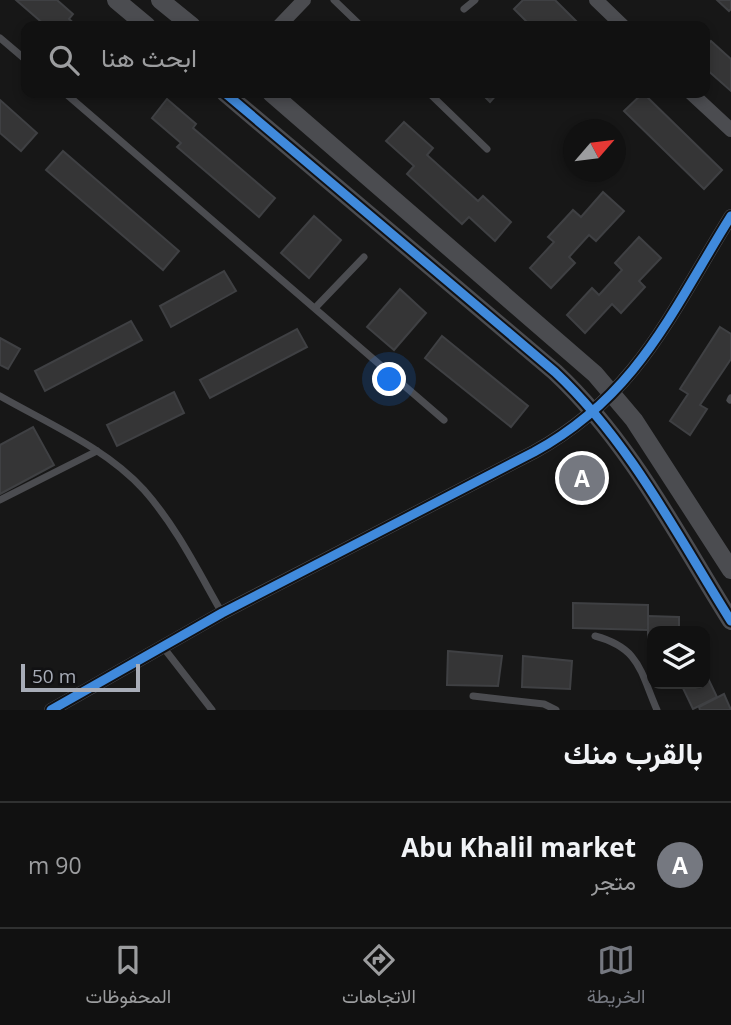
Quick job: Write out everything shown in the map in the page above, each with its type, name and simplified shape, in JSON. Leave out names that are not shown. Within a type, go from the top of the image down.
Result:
[{"type":"street","points":[[116,0],[141,21]]},
{"type":"street","points":[[160,0],[186,21]]},
{"type":"street","points":[[284,21],[304,0]]},
{"type":"street","points":[[596,0],[618,21]]},
{"type":"street","points":[[231,98],[555,372],[595,412],[630,458],[731,621]]},
{"type":"street","points":[[277,98],[587,367],[614,394],[642,431],[731,570]]},
{"type":"street","points":[[696,98],[731,130]]},
{"type":"street","points":[[51,710],[222,613],[534,452],[595,412],[642,360],[731,216]]},
{"type":"lane","points":[[334,0],[356,21]]},
{"type":"lane","points":[[464,9],[475,0]]},
{"type":"lane","points":[[0,38],[21,56]]},
{"type":"lane","points":[[71,98],[444,420]]},
{"type":"lane","points":[[434,98],[487,149]]},
{"type":"lane","points":[[315,308],[364,257]]},
{"type":"lane","points":[[0,397],[97,451],[126,472],[158,507],[222,613]]},
{"type":"lane","points":[[0,500],[97,451]]},
{"type":"lane","points":[[595,636],[614,641],[629,651],[657,710]]},
{"type":"lane","points":[[163,646],[212,710]]},
{"type":"lane","points":[[473,696],[544,704],[556,710]]},
{"type":"building","points":[[16,0],[57,0],[73,14],[69,19],[71,21],[40,21]]},
{"type":"building","points":[[523,0],[555,0],[576,21],[526,21],[514,9]]},
{"type":"building","points":[[717,0],[731,0],[731,9],[729,11]]},
{"type":"building","points":[[710,42],[731,59],[731,91],[710,72]]},
{"type":"building","points":[[638,98],[648,98],[722,170],[704,189],[624,111]]},
{"type":"building","points":[[167,99],[196,124],[193,128],[275,198],[259,217],[177,147],[181,143],[152,118]]},
{"type":"building","points":[[0,100],[37,133],[21,151],[0,133]]},
{"type":"building","points":[[404,122],[433,148],[427,155],[478,201],[483,196],[511,222],[495,241],[469,217],[462,224],[407,174],[414,166],[386,141]]},
{"type":"building","points":[[63,151],[179,251],[163,270],[46,170]]},
{"type":"building","points":[[603,192],[624,211],[596,241],[589,235],[569,257],[575,263],[551,288],[530,268],[554,242],[548,237],[573,210],[581,217]]},
{"type":"building","points":[[314,216],[341,240],[309,278],[281,253]]},
{"type":"building","points":[[639,237],[661,258],[639,281],[645,287],[621,313],[612,304],[585,333],[567,315],[592,288],[599,295],[622,270],[615,263]]},
{"type":"building","points":[[224,271],[236,291],[171,327],[160,306]]},
{"type":"building","points":[[400,289],[426,313],[394,350],[367,327]]},
{"type":"building","points":[[131,321],[142,340],[45,391],[35,371]]},
{"type":"building","points":[[720,327],[731,334],[731,359],[700,405],[707,409],[690,435],[670,421],[688,394],[680,389]]},
{"type":"building","points":[[297,329],[307,347],[210,398],[200,380]]},
{"type":"building","points":[[442,336],[528,406],[511,427],[425,358]]},
{"type":"building","points":[[0,338],[20,349],[8,369],[0,365]]},
{"type":"building","points":[[174,392],[184,413],[117,446],[107,425]]},
{"type":"building","points":[[33,427],[54,465],[0,494],[0,445]]},
{"type":"building","points":[[573,603],[648,605],[647,630],[573,628]]},
{"type":"building","points":[[648,616],[679,617],[679,626],[648,626]]},
{"type":"building","points":[[448,651],[502,656],[498,686],[447,685]]},
{"type":"building","points":[[523,656],[572,661],[570,689],[522,687]]},
{"type":"building","points":[[710,682],[717,697],[693,709],[683,689],[710,689]]},
{"type":"building","points":[[724,694],[731,710],[700,710],[699,707]]},
{"type":"cycle path","points":[[231,98],[555,372],[582,399],[607,428],[651,490],[731,621]]},
{"type":"cycle path","points":[[51,710],[222,613],[534,452],[570,429],[600,405],[649,349],[731,216]]},
{"type":"place","name":"Abu Khalil market","points":[[582,478]]}]
